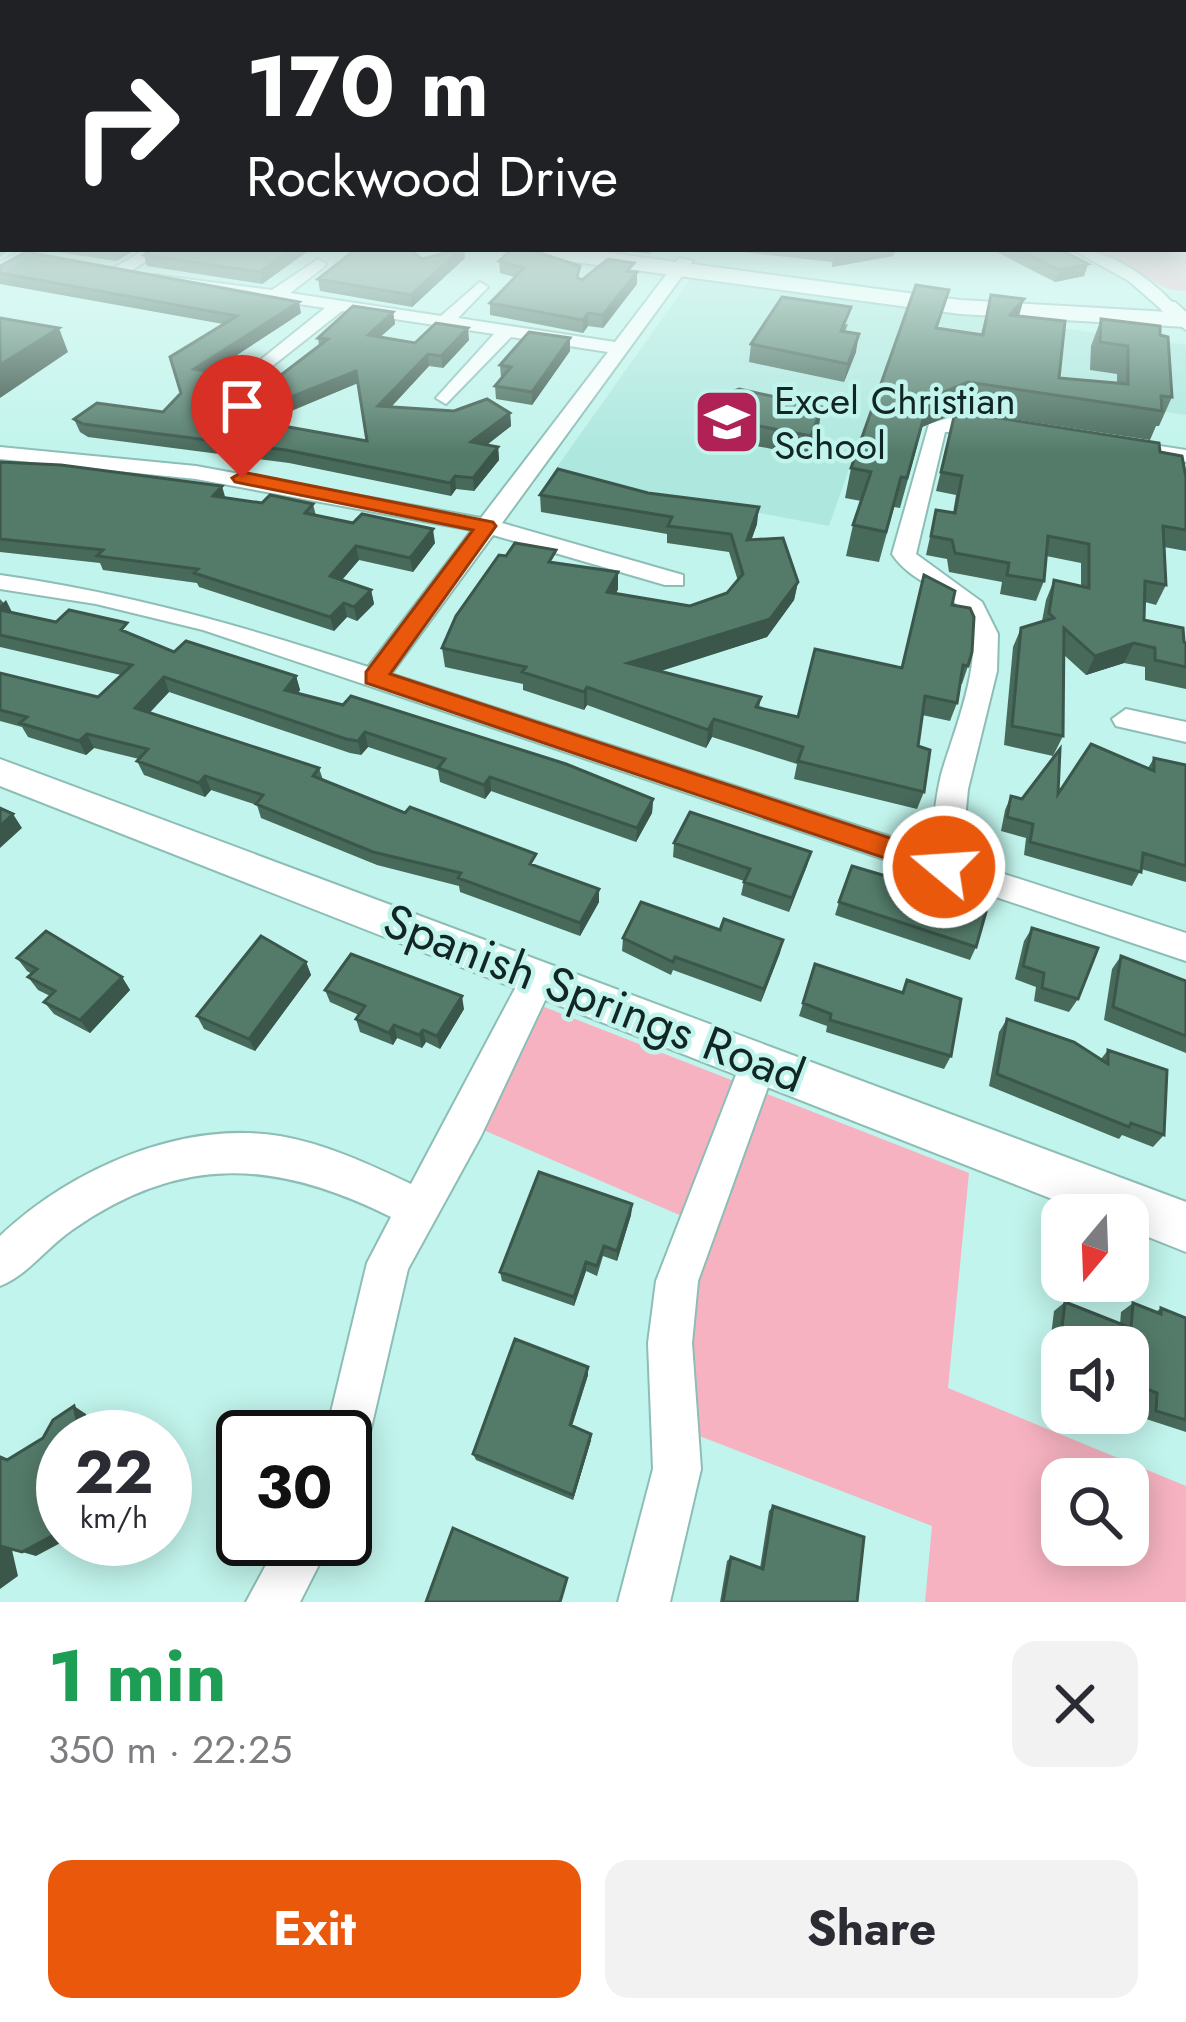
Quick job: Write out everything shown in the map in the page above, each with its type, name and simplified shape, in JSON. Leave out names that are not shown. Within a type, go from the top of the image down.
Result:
[{"type":"main road","points":[[938,304],[1181,315]]},
{"type":"street","points":[[330,304],[617,348]]},
{"type":"street","points":[[445,322],[463,304]]},
{"type":"street","points":[[374,678],[652,304]]},
{"type":"street","points":[[261,369],[339,305]]},
{"type":"street","points":[[446,398],[507,331]]},
{"type":"street","points":[[944,867],[959,763],[970,745],[985,633],[973,606],[916,570],[904,554],[936,428],[962,421],[1012,429]]},
{"type":"street","points":[[1101,443],[1186,456]]},
{"type":"street","points":[[0,453],[177,468],[486,526],[588,550],[674,580]]},
{"type":"street","points":[[0,582],[155,609],[1186,947]]},
{"type":"street","points":[[1126,719],[1186,731]]},
{"type":"street","name":"Spanish Springs Road","points":[[0,772],[1186,1228]]},
{"type":"street","points":[[354,1410],[379,1290],[539,976]]},
{"type":"street","points":[[644,1602],[677,1469],[670,1343],[677,1281],[759,1062]]},
{"type":"street","points":[[0,1264],[54,1217],[110,1184],[223,1152],[272,1154],[313,1163],[419,1209]]},
{"type":"street","points":[[272,1602],[292,1566]]},
{"type":"shaded area","name":"Excel Christian School","points":[[673,304],[881,304],[1186,345],[1186,415],[884,370],[829,526],[552,474]]},
{"type":"shaded area","points":[[529,1001],[969,1173],[948,1388],[1041,1426],[1041,1434],[1060,1434],[1118,1458],[1041,1458],[1041,1566],[1149,1566],[1149,1471],[1186,1486],[1186,1602],[925,1602],[932,1526],[679,1428],[698,1223],[467,1123]]},
{"type":"building","points":[[170,304],[296,304],[194,369],[261,383],[281,375],[328,339],[318,338],[353,306],[393,312],[368,335],[415,343],[436,323],[468,328],[441,356],[428,354],[378,406],[454,411],[487,399],[510,413],[471,442],[498,447],[473,478],[455,476],[450,483],[286,450],[83,424],[74,419],[97,403],[163,412],[181,393],[170,357],[237,316]],"holes":[[[356,371],[367,441],[238,418]]]},
{"type":"building","points":[[494,304],[612,304],[603,315],[588,313],[583,320]]},
{"type":"building","points":[[778,304],[851,307],[841,331],[859,334],[848,364],[751,344]]},
{"type":"building","points":[[909,304],[944,304],[936,328],[983,335],[989,304],[1020,304],[1010,315],[1065,321],[1059,378],[1128,384],[1128,346],[1100,342],[1101,319],[1160,326],[1160,335],[1168,337],[1172,397],[1161,396],[1162,411],[968,382],[929,398],[886,532],[853,525],[871,472],[851,468]]},
{"type":"building","points":[[0,318],[59,328],[0,365]]},
{"type":"building","points":[[529,332],[570,338],[532,392],[495,386],[511,367],[500,365]]},
{"type":"building","points":[[739,389],[822,407],[811,436],[717,418],[729,393]]},
{"type":"building","points":[[967,413],[1159,443],[1160,452],[1182,456],[1186,530],[1163,526],[1166,585],[1145,581],[1144,620],[1183,628],[1186,667],[1155,660],[1155,648],[1134,643],[1095,656],[1064,628],[1063,736],[1012,726],[1021,628],[1054,618],[1049,613],[1054,580],[1089,588],[1089,544],[1048,536],[1044,581],[1007,575],[1009,563],[955,553],[952,540],[931,536],[936,510],[955,513],[962,476],[941,472],[954,417]]},
{"type":"building","points":[[0,462],[222,486],[213,496],[262,503],[270,495],[313,504],[305,513],[353,523],[362,514],[433,529],[410,558],[356,546],[330,576],[371,590],[354,607],[344,603],[330,617],[194,573],[198,569],[97,556],[103,550],[0,539]]},
{"type":"building","points":[[558,469],[648,493],[759,507],[747,540],[783,538],[798,582],[770,619],[628,663],[761,697],[756,707],[798,717],[815,649],[902,668],[924,575],[955,591],[952,605],[970,608],[974,617],[972,652],[968,666],[963,665],[957,703],[925,696],[918,746],[930,750],[924,792],[798,761],[803,747],[714,719],[708,730],[587,687],[584,692],[522,672],[526,667],[442,648],[456,616],[499,555],[506,556],[515,543],[556,550],[549,562],[618,572],[607,592],[690,606],[727,593],[743,574],[731,534],[668,526],[672,517],[540,495]]},
{"type":"building","points":[[0,610],[56,622],[69,610],[127,623],[121,630],[174,652],[186,641],[296,676],[285,690],[343,705],[351,696],[566,764],[653,799],[637,828],[490,777],[484,785],[438,768],[445,759],[365,732],[358,741],[346,739],[164,677],[135,708],[319,768],[313,776],[405,813],[410,807],[536,854],[530,864],[599,889],[580,923],[458,878],[461,873],[373,852],[256,804],[263,795],[205,776],[199,783],[137,761],[148,749],[87,734],[79,741],[20,723],[27,717],[0,710],[0,673],[98,697],[132,665],[0,635]]},
{"type":"building","points":[[1091,744],[1154,771],[1154,758],[1186,765],[1186,866],[1143,853],[1141,872],[1030,842],[1033,824],[1007,817],[1011,796],[1022,799],[1060,749],[1058,794]]},
{"type":"building","points":[[0,808],[13,814],[0,826]]},
{"type":"building","points":[[690,812],[811,852],[792,898],[744,882],[750,869],[674,843]]},
{"type":"building","points":[[852,866],[960,898],[961,903],[986,912],[976,947],[839,902]]},
{"type":"building","points":[[641,902],[720,930],[724,919],[783,940],[764,989],[675,957],[673,962],[623,938]]},
{"type":"building","points":[[1032,928],[1098,948],[1078,999],[1042,988],[1044,973],[1023,966]]},
{"type":"building","points":[[46,931],[122,977],[80,1020],[44,1002],[55,991],[28,977],[37,969],[17,958]]},
{"type":"building","points":[[261,936],[306,962],[249,1039],[197,1016]]},
{"type":"building","points":[[351,954],[462,996],[437,1036],[394,1025],[389,1033],[356,1019],[365,1006],[325,990]]},
{"type":"building","points":[[1121,956],[1186,981],[1186,1036],[1113,1007]]},
{"type":"building","points":[[815,964],[903,993],[907,980],[961,999],[951,1056],[830,1020],[831,1014],[803,1003]]},
{"type":"building","points":[[1007,1019],[1074,1042],[1108,1064],[1108,1050],[1167,1070],[1164,1135],[1131,1123],[1129,1127],[997,1074]]},
{"type":"building","points":[[539,1172],[632,1204],[617,1251],[604,1246],[597,1266],[586,1262],[574,1297],[500,1272]]},
{"type":"building","points":[[1065,1302],[1126,1326],[1062,1326]]},
{"type":"building","points":[[1133,1303],[1186,1318],[1186,1420],[1156,1411],[1157,1393],[1149,1390],[1149,1326],[1131,1326]]},
{"type":"building","points":[[515,1339],[588,1367],[570,1425],[591,1434],[573,1495],[473,1454]]},
{"type":"building","points":[[36,1442],[36,1544],[22,1552],[0,1546],[0,1457],[7,1460]]},
{"type":"building","points":[[773,1506],[864,1537],[857,1602],[723,1602],[731,1557],[763,1569]]},
{"type":"building","points":[[453,1528],[567,1578],[560,1602],[426,1602]]},
{"type":"place","name":"Excel Christian School","points":[[727,422]]},
{"type":"route","points":[[242,478],[486,526],[374,678],[944,867]]}]
